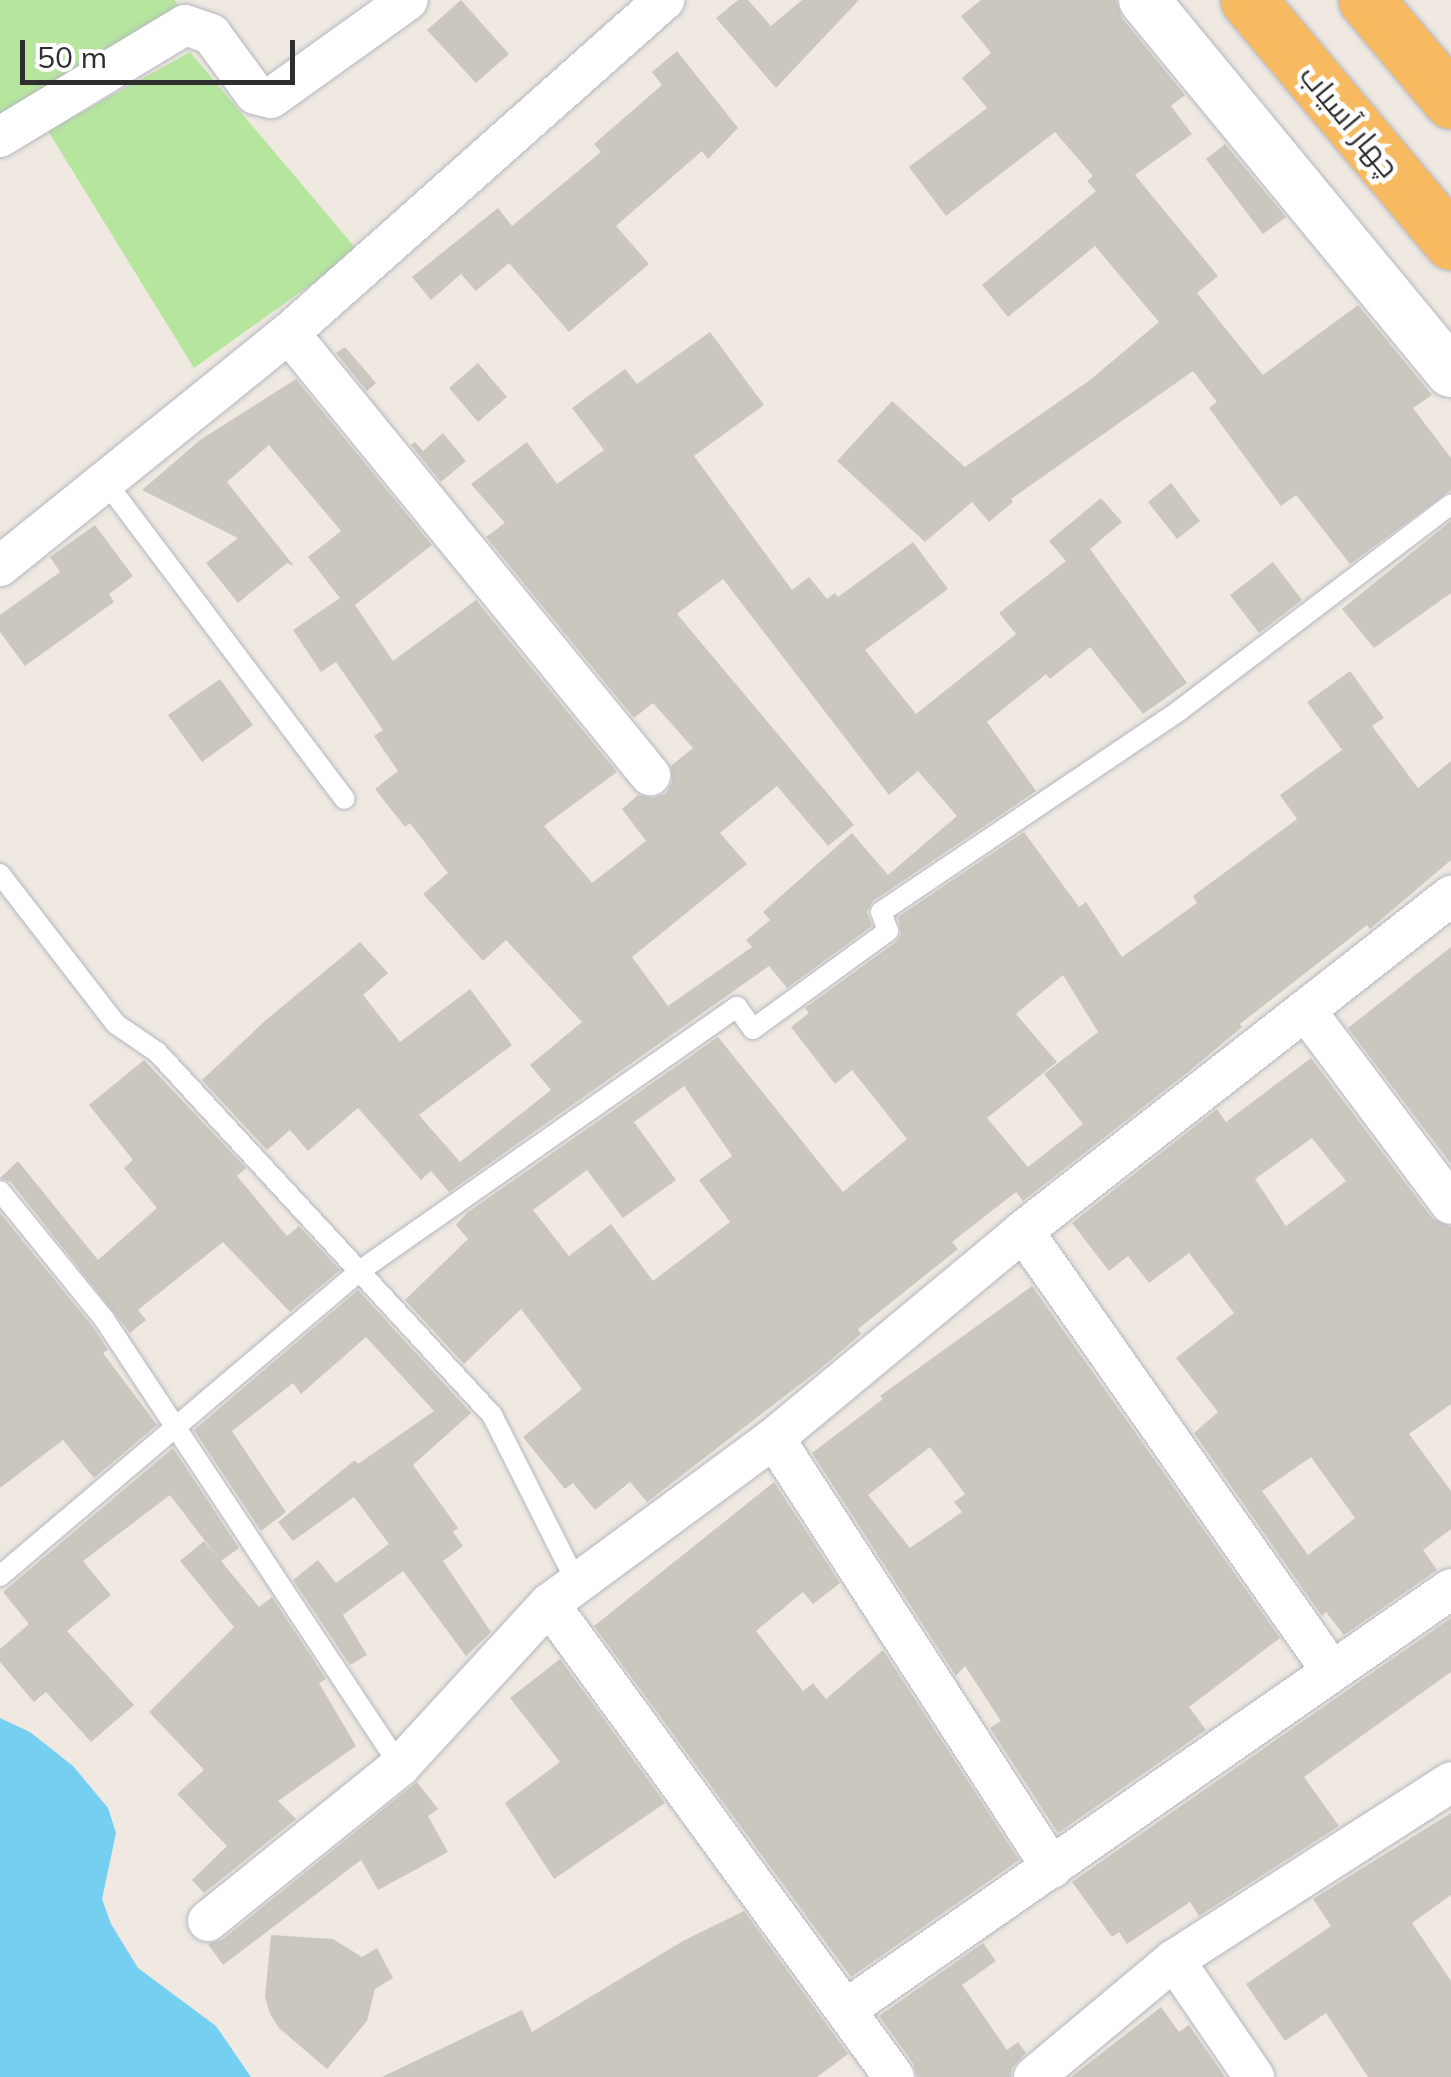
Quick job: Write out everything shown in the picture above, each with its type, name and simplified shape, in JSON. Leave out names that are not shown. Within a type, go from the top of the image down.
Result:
[{"type":"highway","name":"چهار آسیاب","points":[[1248,0],[1451,242]]},
{"type":"highway","points":[[1366,0],[1451,101]]},
{"type":"street","points":[[0,137],[185,25],[211,34],[254,94],[272,98],[408,0]]},
{"type":"street","points":[[0,566],[289,332],[664,0]]},
{"type":"street","points":[[1144,0],[1451,372]]},
{"type":"street","points":[[289,332],[650,774]]},
{"type":"street","points":[[208,1921],[400,1766],[563,1593],[774,1438],[1023,1232],[1451,896]]},
{"type":"street","points":[[1306,1011],[1451,1204]]},
{"type":"street","points":[[1023,1232],[1330,1670]]},
{"type":"street","points":[[774,1438],[1052,1868]]},
{"type":"street","points":[[848,2008],[1451,1589]]},
{"type":"street","points":[[563,1593],[894,2077]]},
{"type":"street","points":[[1034,2077],[1174,1960],[1451,1782]]},
{"type":"street","points":[[1174,1960],[1254,2077]]},
{"type":"lane","points":[[105,482],[345,799]]},
{"type":"lane","points":[[0,1576],[361,1270],[737,1008],[753,1029],[888,931],[881,912],[1180,710],[1451,504]]},
{"type":"lane","points":[[0,874],[116,1024],[157,1052],[492,1415],[563,1593]]},
{"type":"lane","points":[[0,1191],[104,1318],[400,1766]]},
{"type":"green space","points":[[0,0],[175,0],[179,7],[0,119]]},
{"type":"green space","points":[[190,52],[358,251],[194,368],[48,131]]},
{"type":"water","points":[[0,1718],[30,1732],[73,1766],[108,1808],[116,1833],[102,1899],[111,1924],[138,1968],[216,2026],[251,2077],[0,2077]]},
{"type":"building","points":[[461,0],[509,54],[476,83],[427,30]]},
{"type":"building","points":[[738,0],[748,0],[771,26],[802,0],[859,0],[776,88],[716,18]]},
{"type":"building","points":[[981,0],[1116,0],[1122,18],[1185,95],[1171,106],[1192,134],[1135,175],[1218,276],[1197,293],[1263,375],[1358,305],[1432,395],[1413,408],[1451,458],[1451,490],[1350,564],[1296,495],[1281,506],[1209,408],[1217,402],[1193,371],[1011,499],[1013,502],[989,522],[972,502],[925,542],[837,461],[892,401],[965,467],[1090,380],[1159,322],[1095,246],[1008,317],[982,285],[1096,191],[1087,181],[1093,176],[1055,132],[946,216],[909,167],[987,108],[962,78],[991,53],[961,16]]},
{"type":"building","points":[[677,51],[738,128],[708,159],[702,151],[616,226],[649,264],[569,332],[509,263],[476,291],[461,274],[431,300],[412,277],[498,208],[512,226],[601,152],[594,144],[662,85],[652,72]]},
{"type":"building","points":[[1225,144],[1286,217],[1263,234],[1206,159]]},
{"type":"building","points":[[710,332],[764,405],[694,456],[792,590],[809,577],[827,599],[835,593],[838,597],[913,542],[948,589],[865,650],[916,714],[1016,634],[999,613],[1066,561],[1049,541],[1101,498],[1122,522],[1090,549],[1187,683],[1143,714],[1090,647],[1050,679],[1046,674],[987,722],[1036,791],[873,901],[867,912],[872,926],[787,988],[769,966],[449,1192],[431,1171],[421,1180],[358,1108],[308,1151],[290,1130],[267,1150],[202,1080],[266,1020],[360,942],[388,973],[363,995],[400,1042],[470,989],[512,1045],[419,1115],[460,1162],[551,1090],[530,1065],[582,1022],[506,940],[483,961],[423,894],[448,873],[410,823],[405,827],[375,789],[398,771],[374,736],[383,730],[336,662],[321,672],[293,630],[340,598],[308,557],[341,531],[269,445],[227,482],[294,566],[287,563],[238,603],[206,563],[238,538],[142,490],[200,440],[296,379],[432,545],[355,605],[393,661],[476,600],[617,772],[544,826],[592,883],[646,841],[622,809],[638,795],[653,798],[666,793],[672,782],[671,766],[693,748],[653,703],[634,718],[486,537],[505,523],[471,484],[527,442],[557,484],[604,450],[572,408],[625,369],[637,384]],"holes":[[[723,579],[889,795],[918,771],[957,816],[888,875],[852,833],[763,912],[770,920],[746,940],[752,947],[668,1006],[632,957],[747,864],[720,833],[777,786],[828,846],[854,825],[677,614]]]},
{"type":"building","points":[[345,347],[376,383],[367,391],[336,353]]},
{"type":"building","points":[[478,363],[507,397],[478,422],[449,388]]},
{"type":"building","points":[[443,433],[466,461],[441,482],[411,445],[415,442],[423,451]]},
{"type":"building","points":[[1171,483],[1200,521],[1177,539],[1148,502]]},
{"type":"building","points":[[1451,521],[1451,593],[1374,648],[1342,609]]},
{"type":"building","points":[[95,525],[133,576],[109,594],[114,602],[25,666],[0,632],[0,615],[60,572],[50,557]]},
{"type":"building","points":[[1273,562],[1302,600],[1259,633],[1230,595]]},
{"type":"building","points":[[1350,671],[1384,718],[1372,726],[1418,788],[1451,761],[1451,860],[1370,929],[1367,925],[1240,1024],[1242,1027],[1188,1072],[1023,1201],[1016,1192],[952,1242],[958,1249],[858,1329],[861,1334],[820,1369],[647,1502],[630,1482],[595,1510],[573,1483],[565,1489],[523,1437],[582,1389],[521,1309],[464,1364],[405,1300],[468,1239],[456,1225],[467,1213],[718,1037],[843,1192],[907,1139],[852,1070],[835,1084],[791,1027],[809,1013],[805,1008],[896,942],[901,934],[898,917],[1024,832],[1079,907],[1086,902],[1122,957],[1197,903],[1193,896],[1297,819],[1280,795],[1342,750],[1307,702]],"holes":[[[1063,975],[1098,1032],[1044,1074],[1083,1124],[1028,1167],[987,1118],[1057,1062],[1016,1014]],[[684,1086],[732,1156],[699,1180],[730,1222],[653,1281],[611,1224],[569,1256],[533,1210],[587,1170],[623,1218],[676,1180],[634,1122]]]},
{"type":"building","points":[[220,679],[253,725],[202,762],[168,715]]},
{"type":"building","points":[[1451,947],[1451,1164],[1348,1028]]},
{"type":"building","points":[[1311,1058],[1432,1218],[1451,1227],[1451,1404],[1409,1434],[1451,1491],[1451,1529],[1423,1550],[1437,1570],[1344,1635],[1326,1612],[1322,1616],[1194,1433],[1218,1412],[1176,1358],[1234,1313],[1189,1253],[1149,1283],[1128,1256],[1109,1271],[1072,1223],[1217,1109],[1226,1122]],"holes":[[[1312,1138],[1346,1181],[1286,1226],[1255,1179]],[[1311,1457],[1355,1518],[1308,1555],[1262,1491]]]},
{"type":"building","points":[[144,1060],[246,1168],[237,1176],[287,1236],[299,1226],[340,1270],[290,1312],[223,1242],[138,1310],[146,1320],[130,1333],[11,1182],[0,1178],[18,1161],[98,1260],[157,1208],[124,1168],[133,1160],[89,1105]]},
{"type":"building","points":[[0,1213],[93,1327],[108,1350],[103,1353],[157,1425],[94,1478],[63,1440],[0,1488]]},
{"type":"building","points":[[1032,1286],[1280,1638],[1189,1707],[1206,1730],[1058,1833],[990,1728],[1001,1721],[965,1666],[956,1676],[812,1453],[883,1399],[880,1396]],"holes":[[[930,1447],[965,1494],[954,1502],[962,1512],[910,1548],[868,1495]]]},
{"type":"building","points":[[358,1290],[471,1413],[413,1465],[458,1528],[453,1532],[463,1546],[443,1561],[491,1632],[466,1656],[403,1571],[343,1615],[367,1655],[350,1665],[293,1580],[318,1560],[336,1583],[389,1544],[354,1497],[293,1541],[278,1522],[355,1460],[358,1464],[434,1411],[366,1337],[301,1394],[293,1383],[232,1431],[286,1512],[261,1531],[194,1430]]},
{"type":"building","points":[[173,1448],[239,1548],[221,1561],[259,1607],[272,1597],[326,1679],[319,1683],[356,1746],[278,1801],[296,1819],[204,1893],[192,1880],[227,1846],[177,1794],[204,1770],[149,1712],[234,1627],[180,1561],[204,1541],[218,1558],[170,1495],[83,1561],[111,1595],[67,1631],[134,1705],[91,1742],[46,1692],[34,1702],[0,1662],[0,1649],[29,1624],[3,1592]]},
{"type":"building","points":[[774,1482],[840,1583],[813,1604],[803,1592],[756,1631],[803,1691],[813,1683],[826,1699],[883,1650],[1019,1860],[851,1977],[594,1626]]},
{"type":"building","points":[[1451,1618],[1451,1672],[1304,1777],[1339,1826],[1199,1916],[1190,1902],[1127,1944],[1119,1932],[1112,1937],[1072,1882]]},
{"type":"building","points":[[560,1659],[665,1803],[554,1879],[505,1803],[560,1762],[510,1698]]},
{"type":"building","points":[[417,1782],[438,1809],[428,1816],[448,1852],[378,1890],[361,1860],[223,1965],[208,1944],[223,1939]]},
{"type":"building","points":[[1451,1813],[1451,1895],[1412,1923],[1451,1981],[1451,2077],[1368,2077],[1326,2013],[1285,2041],[1246,1984],[1331,1926],[1313,1899]]},
{"type":"building","points":[[744,1911],[848,2054],[817,2077],[382,2077],[522,2010],[532,2032],[683,1941]]},
{"type":"building","points":[[271,1935],[333,1939],[362,1957],[377,1948],[393,1978],[375,1989],[367,2021],[327,2069],[279,2028],[270,2014],[265,1997]]},
{"type":"building","points":[[983,1943],[996,1961],[962,1985],[1007,2050],[1018,2042],[1026,2053],[1012,2068],[1011,2077],[917,2077],[913,2063],[879,2016]]},
{"type":"building","points":[[1161,2007],[1179,2032],[1189,2025],[1225,2077],[1071,2077]]}]
